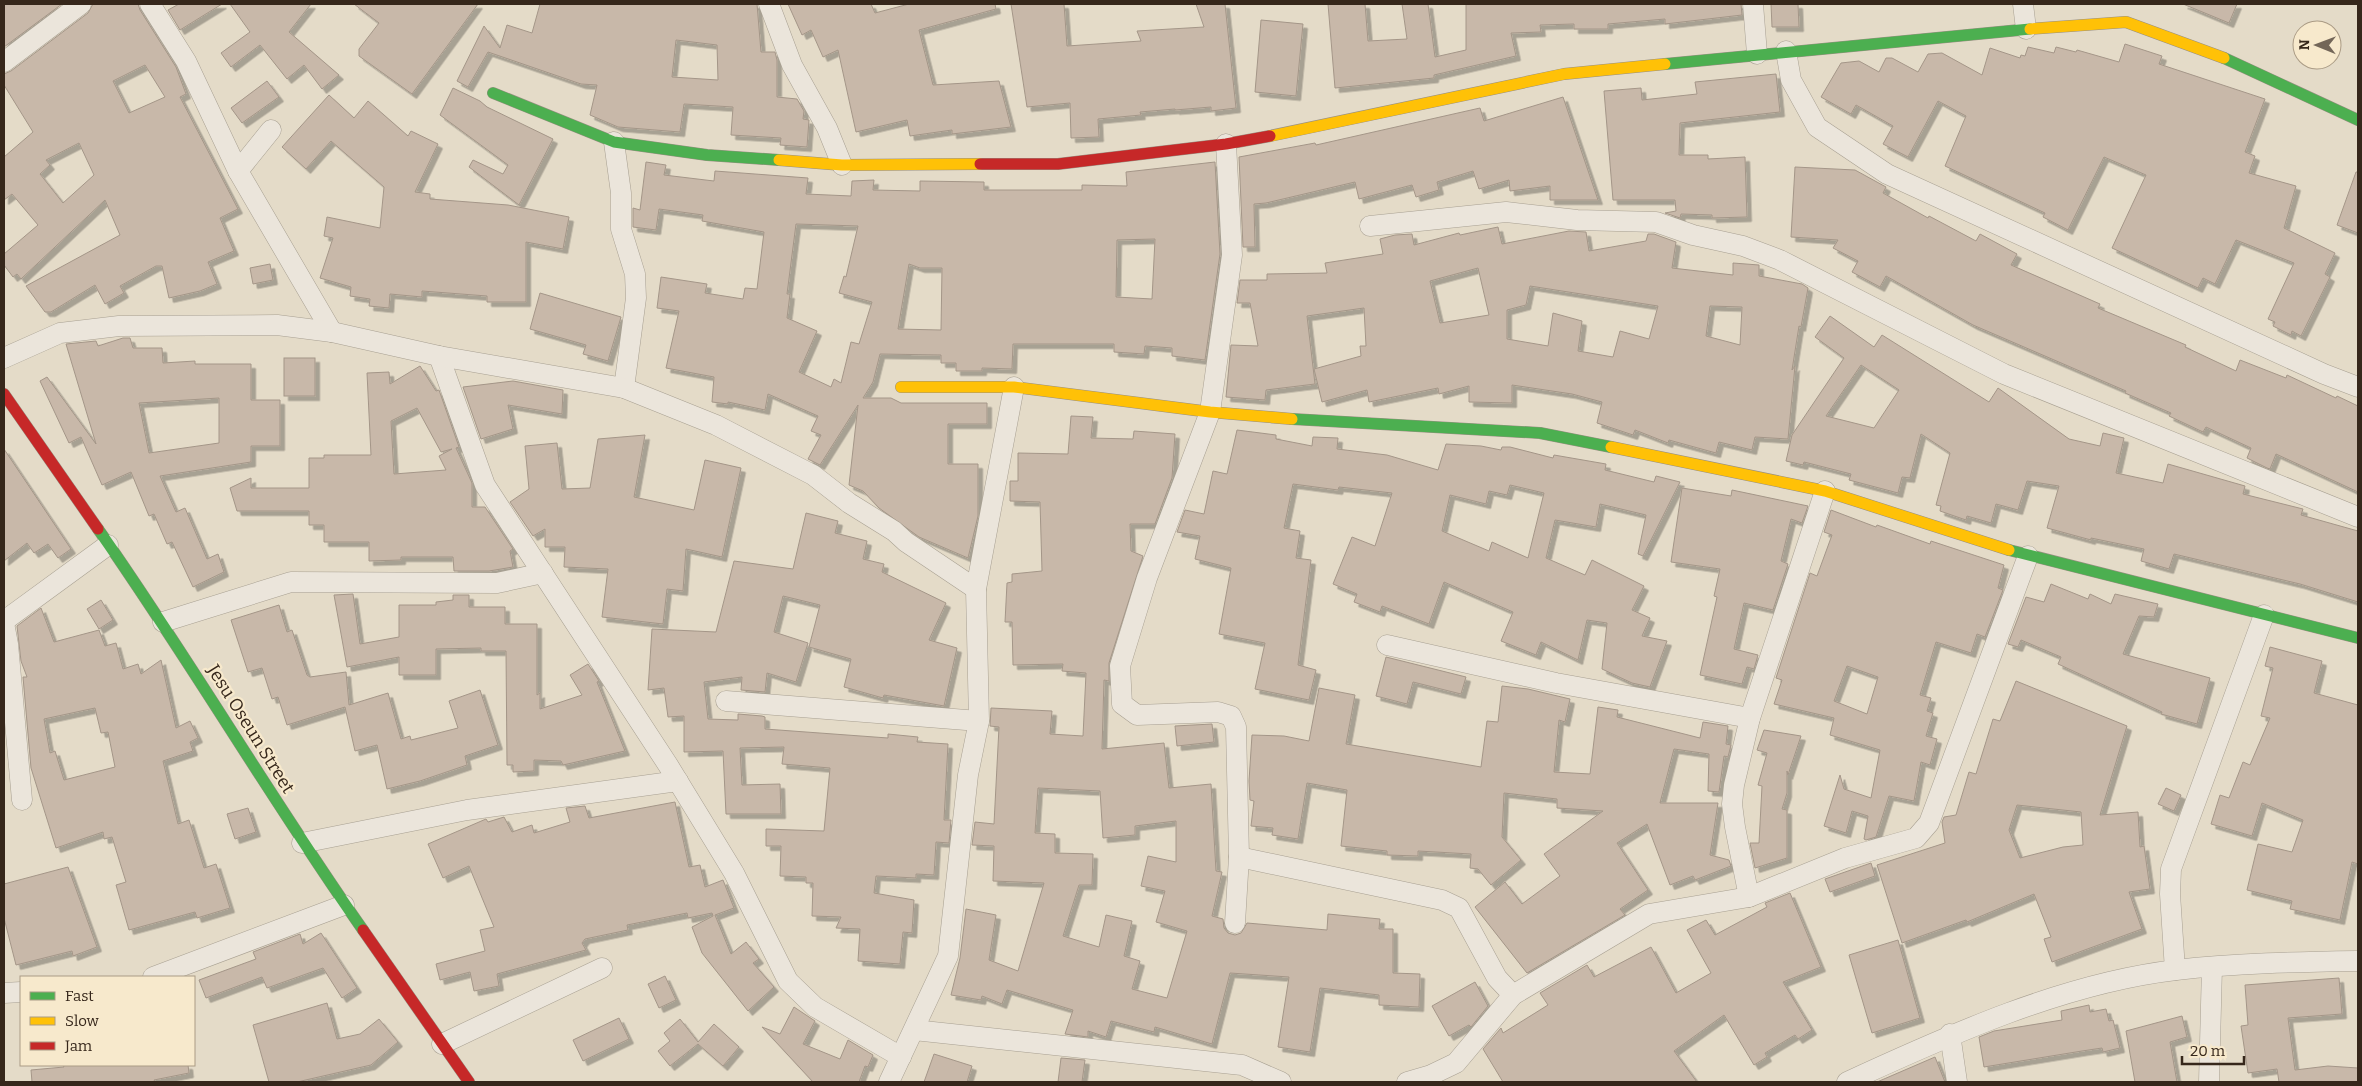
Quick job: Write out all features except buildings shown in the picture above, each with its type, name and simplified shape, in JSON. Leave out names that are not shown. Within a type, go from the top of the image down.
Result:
[{"type":"street","points":[[4,62],[81,4]]},
{"type":"street","points":[[150,4],[186,61],[238,171],[332,332]]},
{"type":"street","points":[[769,4],[792,65],[827,128],[842,165]]},
{"type":"street","points":[[1753,4],[1757,54]]},
{"type":"street","points":[[2023,4],[2026,29]]},
{"type":"street","points":[[493,93],[614,142],[708,155],[842,165],[1058,164],[1226,144],[1381,114],[1564,74],[1786,51],[2026,29],[2126,22],[2234,61],[2358,120]]},
{"type":"street","points":[[1786,51],[1791,80],[1817,126],[1886,174],[2324,374],[2358,387]]},
{"type":"street","points":[[238,171],[271,130]]},
{"type":"street","points":[[614,142],[621,194],[621,229],[635,274],[636,298],[624,388]]},
{"type":"street","points":[[1226,144],[1232,255],[1210,412],[1144,587],[1120,666],[1122,704],[1137,714],[1218,712],[1231,716],[1236,727],[1239,858],[1235,923]]},
{"type":"street","points":[[1370,226],[1506,212],[1576,220],[1656,222],[1693,235],[1743,246],[1780,260],[2004,374],[2358,517]]},
{"type":"street","points":[[4,358],[60,333],[119,326],[277,325],[332,332],[439,356],[624,388],[716,425],[814,475],[848,503],[894,531],[906,542],[976,589]]},
{"type":"street","points":[[439,356],[485,485],[678,782],[734,873],[788,981],[815,1007],[901,1057]]},
{"type":"street","points":[[902,387],[1014,387],[1210,412],[1322,422],[1540,433],[1825,491],[2028,556],[2358,638]]},
{"type":"street","points":[[889,1082],[948,956],[968,775],[979,721],[976,589],[1014,387]]},
{"type":"street","name":"Jesu Oseun Street","points":[[4,394],[108,545],[164,622],[302,843],[469,1082]]},
{"type":"street","points":[[1750,897],[1732,804],[1734,785],[1750,718],[1825,491]]},
{"type":"street","points":[[22,800],[8,644],[4,622],[108,545]]},
{"type":"street","points":[[1407,1082],[1430,1075],[1456,1063],[1513,995],[1649,914],[1750,897],[1845,858],[1916,838],[1928,824],[2028,556]]},
{"type":"street","points":[[164,622],[291,582],[497,583],[543,573]]},
{"type":"street","points":[[2175,970],[2170,894],[2172,868],[2264,615]]},
{"type":"street","points":[[1388,645],[1556,684],[1750,718]]},
{"type":"street","points":[[726,701],[979,721]]},
{"type":"street","points":[[302,843],[467,810],[678,782]]},
{"type":"street","points":[[1239,858],[1442,900],[1451,904],[1459,908],[1497,978],[1513,995]]},
{"type":"street","points":[[156,976],[344,905]]},
{"type":"street","points":[[1847,1082],[1950,1034],[2040,1002],[2102,984],[2175,970],[2358,961]]},
{"type":"street","points":[[2209,1082],[2212,967]]},
{"type":"street","points":[[442,1044],[602,968]]},
{"type":"street","points":[[4,993],[20,992]]},
{"type":"street","points":[[914,1030],[1242,1065],[1281,1082]]},
{"type":"street","points":[[1950,1034],[1958,1082]]},
{"type":"traffic: fast","points":[[1665,64],[2030,29]]},
{"type":"traffic: fast","points":[[2224,58],[2358,120]]},
{"type":"traffic: fast","points":[[493,93],[614,142],[707,155],[779,160]]},
{"type":"traffic: fast","points":[[1292,419],[1540,433],[1611,447]]},
{"type":"traffic: fast","points":[[98,529],[363,930]]},
{"type":"traffic: fast","points":[[2009,550],[2358,638]]},
{"type":"traffic: slow","points":[[2030,29],[2126,22],[2224,58]]},
{"type":"traffic: slow","points":[[1270,136],[1564,74],[1665,64]]},
{"type":"traffic: slow","points":[[779,160],[842,165],[980,164]]},
{"type":"traffic: slow","points":[[901,387],[1014,387],[1210,412],[1292,419]]},
{"type":"traffic: slow","points":[[1611,447],[1825,491],[2009,550]]},
{"type":"traffic: jam","points":[[980,164],[1058,164],[1226,144],[1270,136]]},
{"type":"traffic: jam","points":[[4,394],[98,529]]},
{"type":"traffic: jam","points":[[363,930],[469,1082]]}]
